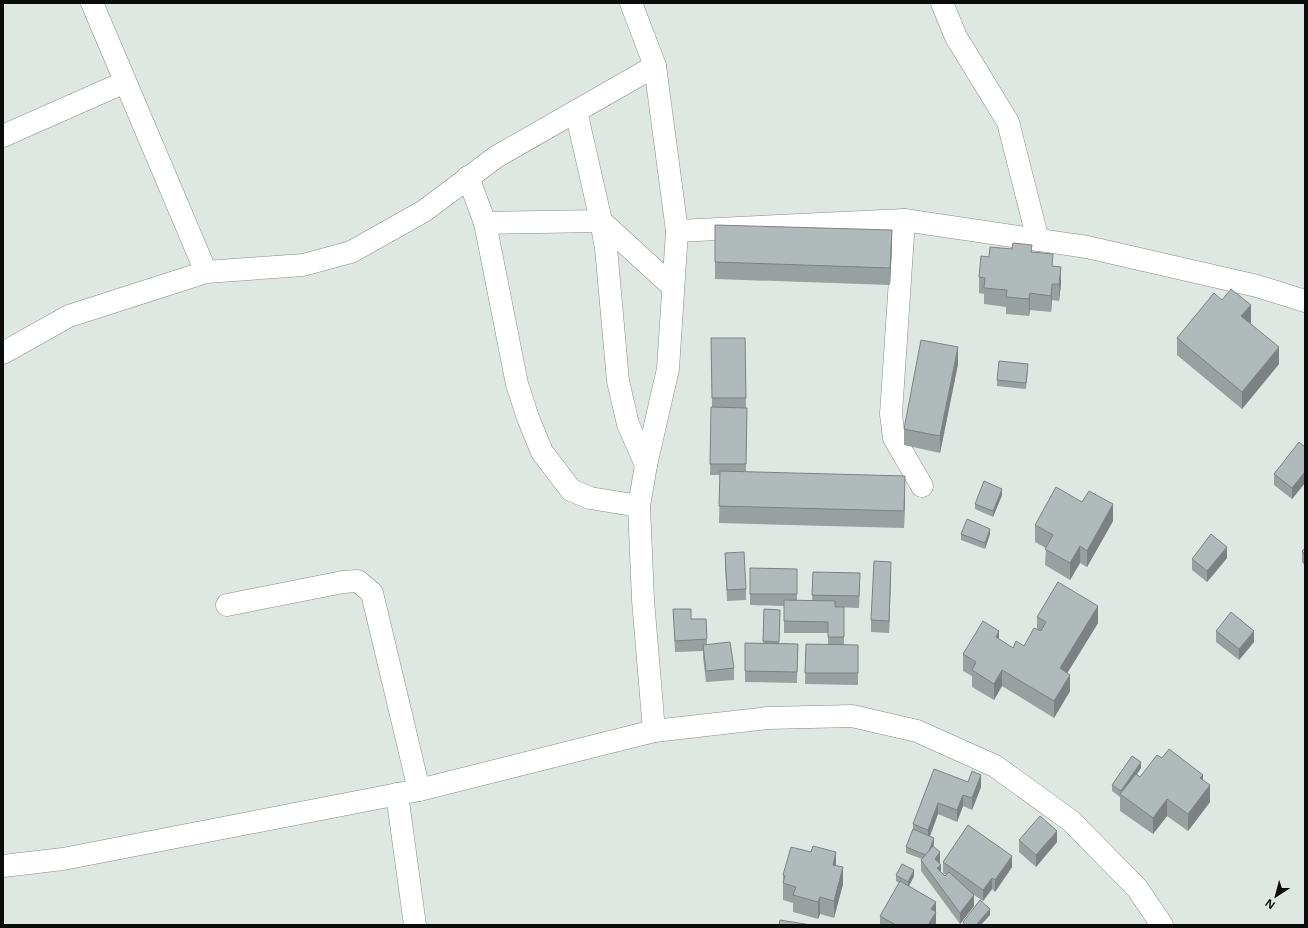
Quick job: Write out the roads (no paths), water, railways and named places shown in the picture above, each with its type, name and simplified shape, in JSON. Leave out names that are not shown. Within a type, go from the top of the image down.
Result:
[{"type":"street","points":[[92,3],[206,272]]},
{"type":"street","points":[[631,3],[655,66],[677,231],[668,369],[646,464],[639,506],[643,600],[654,731]]},
{"type":"street","points":[[942,3],[956,38],[1008,122],[1038,240]]},
{"type":"street","points":[[3,353],[69,316],[206,272],[303,264],[351,252],[424,211],[496,157],[655,66]]},
{"type":"street","points":[[3,136],[125,82]]},
{"type":"street","points":[[576,111],[606,248],[618,381],[628,424],[646,464]]},
{"type":"street","points":[[468,177],[485,223],[517,384],[528,418],[542,452],[571,490],[590,498],[639,506]]},
{"type":"street","points":[[677,231],[904,220],[1087,247],[1257,286],[1305,301]]},
{"type":"street","points":[[904,220],[891,414],[894,438],[922,486]]},
{"type":"street","points":[[485,223],[601,221],[673,287]]},
{"type":"street","points":[[227,605],[343,582],[358,581],[372,593],[419,790]]},
{"type":"street","points":[[3,866],[63,859],[419,790],[654,731],[768,718],[852,716],[917,731],[995,766],[1071,821],[1137,888],[1162,925]]},
{"type":"street","points":[[397,794],[415,925]]}]
